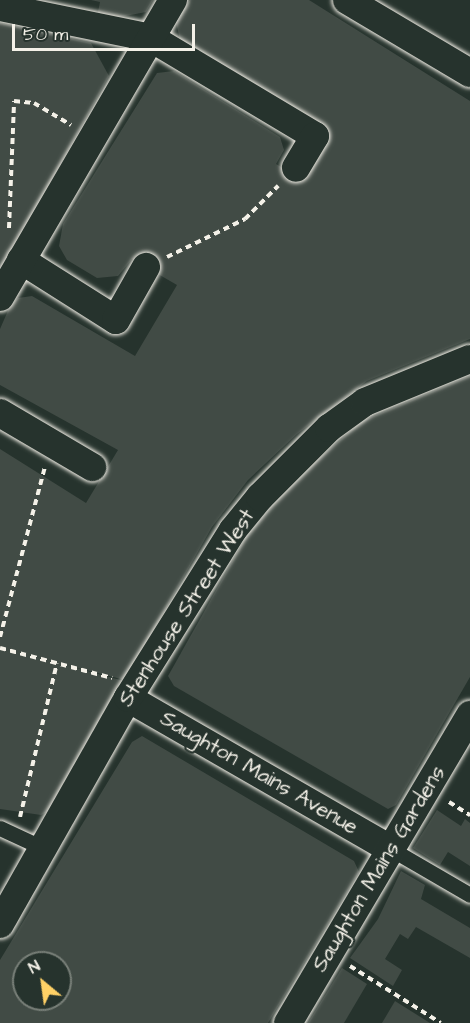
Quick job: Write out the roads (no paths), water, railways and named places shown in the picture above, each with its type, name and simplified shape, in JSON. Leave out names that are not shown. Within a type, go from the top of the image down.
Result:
[{"type":"street","points":[[0,297],[14,251],[93,137],[172,0]]},
{"type":"street","points":[[347,0],[470,73]]},
{"type":"street","points":[[0,7],[151,38],[315,136],[296,168]]},
{"type":"street","points":[[14,251],[116,320],[146,267]]},
{"type":"street","name":"Stenhouse Street West","points":[[0,924],[128,698],[233,530],[289,465],[365,402],[470,359]]},
{"type":"street","points":[[0,413],[92,466]]},
{"type":"street","name":"Saughton Mains Avenue","points":[[128,698],[391,849]]},
{"type":"street","name":"Saughton Mains Gardens","points":[[288,1023],[470,715]]},
{"type":"lane","points":[[0,828],[17,832],[43,848]]},
{"type":"lane","points":[[391,849],[470,896]]}]
